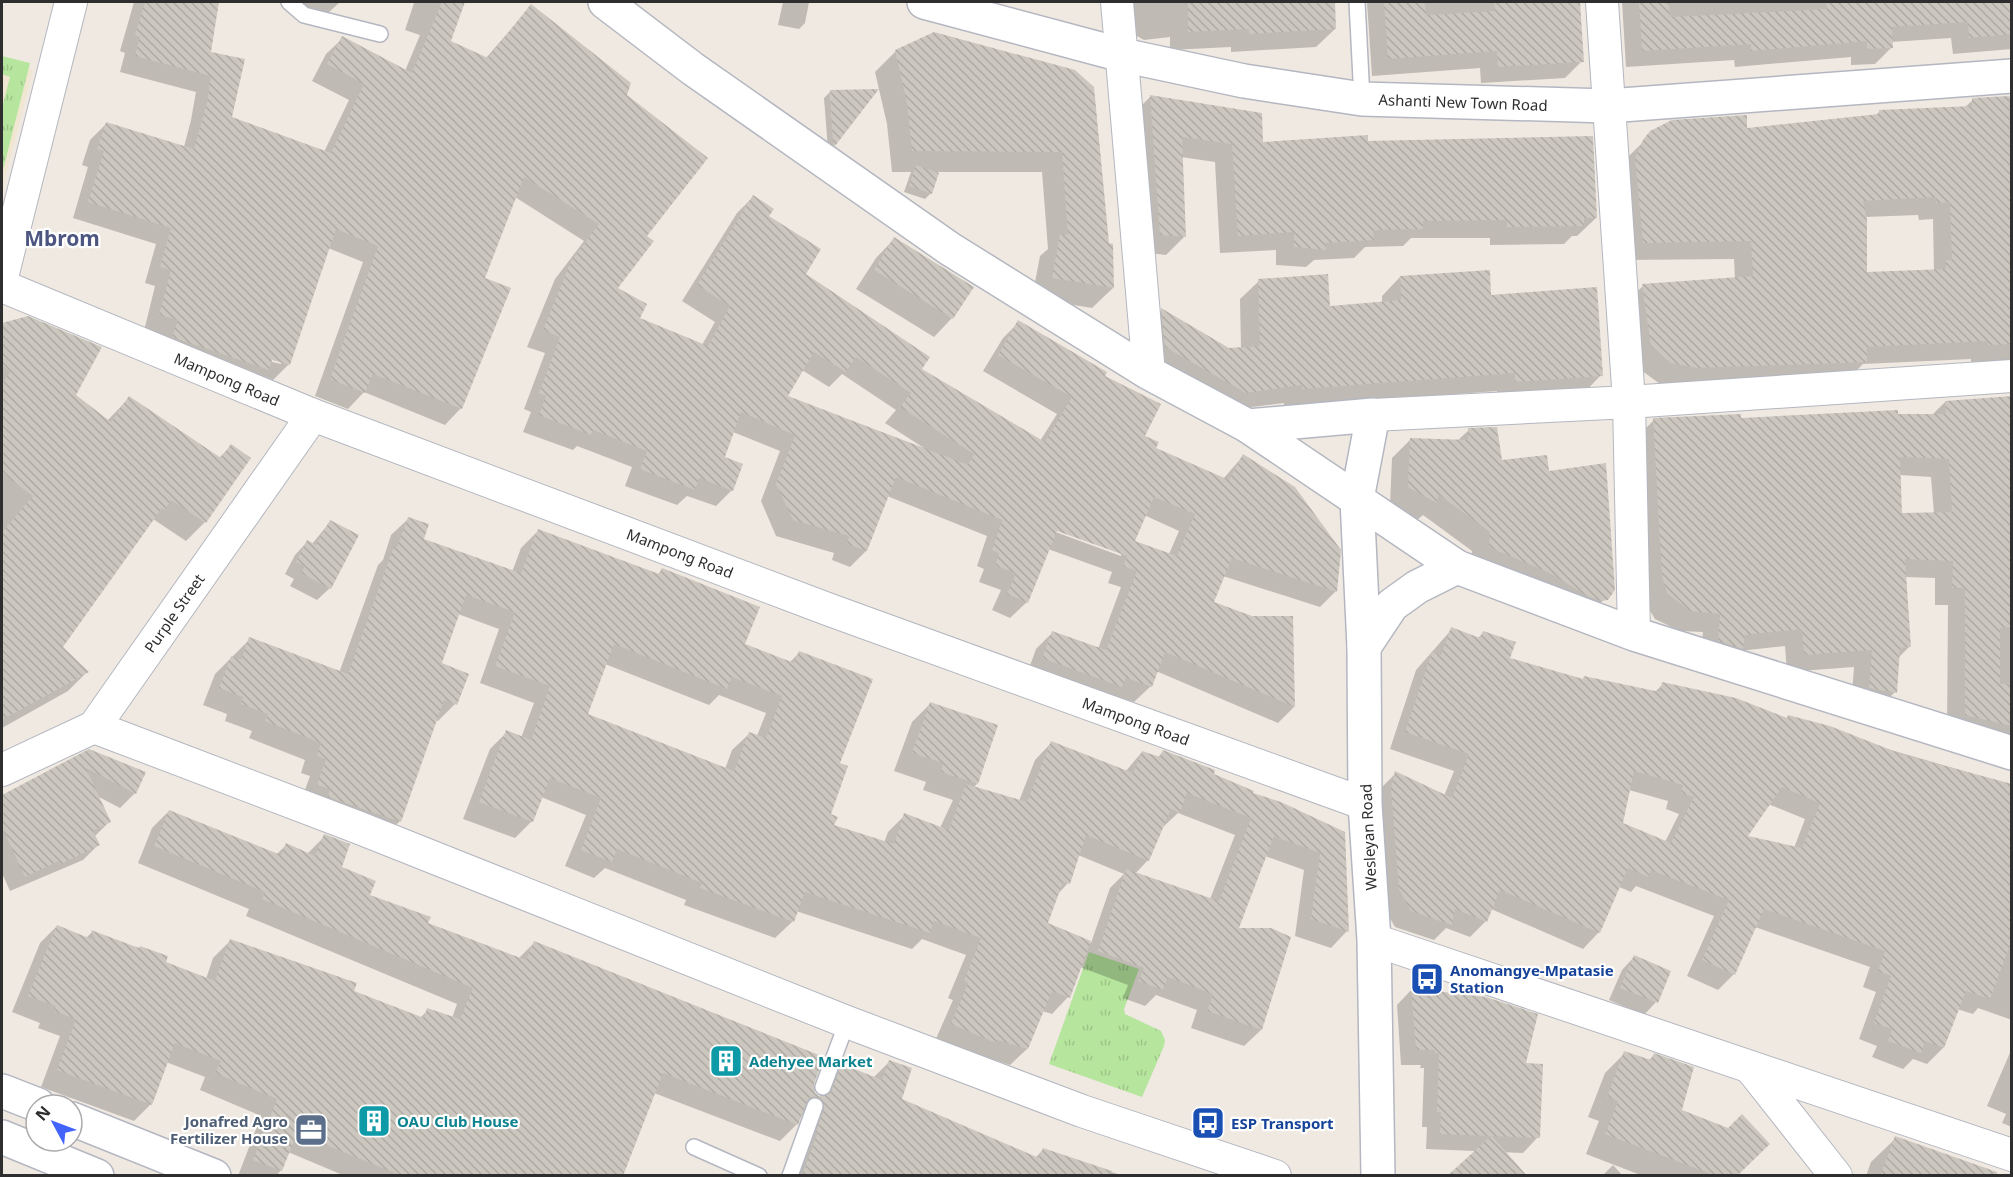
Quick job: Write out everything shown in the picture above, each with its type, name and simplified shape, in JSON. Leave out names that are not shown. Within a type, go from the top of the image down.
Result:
[{"type":"street","points":[[2,277],[71,2]]},
{"type":"street","points":[[605,2],[693,69],[950,249],[1149,373],[1248,426],[1457,567],[1634,634],[2012,753]]},
{"type":"street","name":"Ashanti New Town Road","points":[[924,2],[1122,55],[1244,81],[1362,99],[1608,106],[2012,76]]},
{"type":"street","points":[[1117,2],[1149,373]]},
{"type":"street","points":[[1602,2],[1629,402],[1634,634]]},
{"type":"street","name":"Mampong Road","points":[[2,286],[313,415],[830,610],[1365,804]]},
{"type":"street","points":[[1248,426],[1373,415],[1629,402],[2012,376]]},
{"type":"street","name":"Purple Street","points":[[2,770],[94,727],[313,415]]},
{"type":"street","name":"Wesleyan Road","points":[[1373,415],[1357,499],[1364,647],[1365,804],[1374,940],[1378,1176]]},
{"type":"street","points":[[1364,647],[1392,605],[1417,587],[1457,567]]},
{"type":"street","points":[[94,727],[336,819],[847,1022],[1082,1111],[1275,1176]]},
{"type":"street","points":[[1374,940],[2012,1155]]},
{"type":"street","points":[[1750,1066],[1836,1176]]},
{"type":"street","points":[[2,1091],[24,1100]]},
{"type":"street","points":[[84,1124],[214,1176]]},
{"type":"street","points":[[2,1137],[97,1176]]},
{"type":"lane","points":[[290,2],[304,15],[380,34]]},
{"type":"lane","points":[[1357,2],[1362,99]]},
{"type":"lane","points":[[823,1087],[847,1022]]},
{"type":"lane","points":[[790,1176],[815,1106]]},
{"type":"lane","points":[[694,1147],[759,1176]]},
{"type":"shaded area","points":[[2,63],[33,70],[2,190]]},
{"type":"green space","points":[[2,56],[30,63],[2,174],[2,108],[10,77],[2,74]]},
{"type":"green space","points":[[1089,952],[1139,969],[1124,1009],[1125,1014],[1161,1031],[1165,1040],[1142,1097],[1049,1064]]},
{"type":"building","points":[[145,2],[219,2],[211,52],[245,59],[232,117],[331,153],[364,84],[327,64],[342,36],[412,73],[442,2],[465,2],[451,41],[488,58],[531,4],[631,83],[627,95],[708,158],[647,236],[654,241],[618,288],[647,304],[640,318],[708,346],[730,306],[697,285],[753,195],[774,209],[769,216],[821,249],[806,274],[930,357],[922,369],[1045,442],[1072,397],[998,355],[1018,320],[1107,372],[1105,376],[1161,404],[1145,436],[1159,442],[1156,448],[1229,480],[1243,454],[1295,487],[1341,550],[1337,592],[1232,558],[1214,602],[1252,616],[1293,616],[1295,707],[1165,652],[1152,687],[1126,678],[1122,687],[1042,658],[1052,631],[1106,650],[1137,571],[1123,566],[1127,556],[1057,531],[1028,603],[1007,594],[1016,573],[995,566],[999,553],[992,550],[1002,520],[896,477],[867,551],[847,544],[849,536],[793,520],[776,484],[795,435],[741,412],[725,457],[743,464],[733,491],[699,478],[695,490],[640,469],[647,451],[593,430],[591,435],[539,415],[546,396],[539,393],[560,337],[543,330],[571,261],[599,224],[524,177],[485,278],[511,288],[462,409],[373,374],[365,393],[330,379],[378,246],[336,229],[290,365],[272,360],[269,370],[172,337],[178,320],[159,315],[171,270],[160,267],[171,228],[88,202],[104,151],[97,149],[106,122],[194,149],[207,102],[211,76],[135,56],[140,37],[135,35]],"holes":[[[814,352],[846,372],[856,357],[911,393],[900,407],[974,454],[968,465],[788,396]],[[1154,497],[1195,514],[1177,556],[1135,541]]]},
{"type":"building","points":[[1188,2],[1335,2],[1336,29],[1249,34],[1249,29],[1188,32]]},
{"type":"building","points":[[1384,2],[1425,2],[1426,15],[1495,11],[1494,2],[1580,2],[1584,62],[1498,67],[1497,51],[1388,59]]},
{"type":"building","points":[[1639,2],[1669,2],[1670,17],[1827,9],[1826,2],[2012,2],[2012,34],[1969,38],[1968,22],[1892,27],[1893,48],[1867,49],[1867,41],[1751,51],[1751,44],[1642,51]]},
{"type":"building","points":[[934,32],[1075,70],[1094,87],[1109,243],[1113,244],[1114,288],[1052,278],[1060,234],[1068,235],[1062,152],[912,151],[907,103],[895,50]]},
{"type":"building","points":[[879,89],[835,146],[833,144],[830,90]]},
{"type":"building","points":[[1150,95],[1262,113],[1263,142],[1368,135],[1368,141],[1593,136],[1597,218],[1584,218],[1584,226],[1507,227],[1507,220],[1423,221],[1423,229],[1373,230],[1374,240],[1325,243],[1326,250],[1294,247],[1294,232],[1238,236],[1232,144],[1182,137],[1186,237],[1160,235]]},
{"type":"building","points":[[2009,96],[2012,344],[1988,345],[1988,341],[1867,347],[1867,362],[1698,368],[1671,363],[1651,346],[1642,284],[1753,276],[1751,241],[1643,243],[1635,158],[1650,131],[1672,120],[1747,115],[1747,128],[1879,114],[1879,110],[1972,106],[1972,98]],"holes":[[[1936,197],[1936,203],[1950,202],[1952,260],[1946,260],[1946,269],[1867,272],[1867,220],[1863,201]]]},
{"type":"building","points":[[916,165],[939,173],[932,194],[909,186]]},
{"type":"building","points":[[894,237],[974,287],[953,319],[874,270]]},
{"type":"building","points":[[1490,270],[1491,295],[1597,287],[1603,376],[1515,382],[1515,373],[1302,389],[1302,385],[1246,393],[1165,347],[1161,308],[1229,348],[1260,346],[1258,279],[1328,274],[1330,306],[1401,300],[1400,276]]},
{"type":"building","points":[[28,316],[102,347],[76,395],[111,422],[129,396],[221,458],[231,444],[251,458],[206,523],[171,500],[165,510],[162,508],[63,647],[89,672],[2,720],[2,532],[33,496],[2,473],[2,384],[10,372],[2,365],[2,323]]},
{"type":"building","points":[[2012,396],[2012,627],[2000,628],[2000,684],[2012,684],[2012,726],[1965,715],[1965,588],[1952,588],[1953,561],[1905,559],[1911,647],[1900,648],[1897,693],[1869,688],[1872,650],[1804,655],[1802,629],[1745,635],[1743,649],[1718,641],[1720,614],[1690,611],[1667,593],[1662,576],[1653,418],[1741,414],[1741,418],[1898,410],[1898,414],[1946,414],[1945,401]],"holes":[[[1900,457],[1949,459],[1952,512],[1902,513]]]},
{"type":"building","points":[[1497,427],[1502,460],[1547,455],[1549,471],[1606,463],[1615,590],[1608,600],[1601,601],[1587,596],[1550,573],[1489,547],[1490,532],[1438,494],[1437,503],[1408,487],[1410,438],[1468,440],[1468,428]]},
{"type":"building","points":[[408,517],[429,524],[424,539],[521,573],[538,529],[659,574],[662,568],[760,607],[745,644],[794,663],[799,651],[873,679],[840,763],[848,766],[831,814],[838,817],[834,825],[894,844],[904,813],[949,830],[966,784],[1027,802],[1051,741],[1133,773],[1142,751],[1160,757],[1163,750],[1215,770],[1214,774],[1254,791],[1253,793],[1281,802],[1345,832],[1349,932],[1311,919],[1320,853],[1274,836],[1239,928],[1271,928],[1291,937],[1262,1030],[1207,1011],[1213,994],[1168,977],[1163,990],[1138,981],[1144,968],[1098,951],[1126,869],[1219,901],[1251,818],[1187,793],[1180,813],[1171,809],[1149,861],[1086,835],[1070,884],[1063,882],[1048,923],[1091,941],[1070,998],[1052,991],[1028,1049],[997,1040],[996,1043],[951,1024],[968,983],[964,981],[981,938],[934,921],[930,933],[805,892],[794,922],[700,888],[702,883],[617,849],[612,862],[581,850],[601,798],[550,778],[533,822],[479,802],[506,730],[531,740],[550,686],[495,666],[515,612],[466,595],[442,663],[469,674],[457,705],[444,700],[401,822],[328,797],[330,789],[317,785],[326,759],[317,756],[321,743],[265,721],[268,714],[241,704],[243,697],[219,688],[231,656],[241,660],[249,637],[348,674],[394,546],[397,547]],"holes":[[[614,644],[727,689],[732,677],[782,696],[766,738],[749,732],[734,771],[588,714]]]},
{"type":"building","points":[[330,520],[359,535],[331,589],[301,573],[305,566],[296,562],[307,540],[316,545]]},
{"type":"building","points":[[1451,627],[1480,638],[1483,631],[1516,642],[1510,658],[1583,679],[1584,676],[1660,692],[1662,682],[1736,698],[1787,718],[1788,715],[1830,726],[1901,754],[2012,784],[2012,940],[1990,999],[1966,991],[1944,1048],[1925,1041],[1921,1053],[1888,1041],[1892,1029],[1874,1023],[1891,976],[1878,971],[1885,951],[1764,909],[1735,975],[1702,960],[1729,900],[1651,870],[1648,877],[1628,868],[1600,933],[1500,890],[1487,922],[1455,909],[1452,925],[1411,911],[1399,889],[1391,788],[1395,771],[1452,798],[1469,754],[1405,732],[1432,652],[1441,655]],"holes":[[[1634,771],[1683,785],[1681,793],[1694,797],[1671,843],[1623,823]],[[1782,787],[1820,803],[1802,848],[1748,836]]]},
{"type":"building","points":[[930,702],[998,725],[978,784],[941,772],[943,763],[912,753]]},
{"type":"building","points":[[89,749],[146,772],[136,794],[86,768],[111,822],[93,831],[100,845],[61,864],[59,861],[25,877],[2,827],[2,795]]},
{"type":"building","points":[[169,810],[281,855],[286,843],[315,856],[324,834],[350,844],[342,867],[376,881],[370,895],[431,917],[428,923],[526,960],[534,941],[824,1057],[814,1084],[815,1093],[819,1096],[830,1094],[842,1064],[882,1080],[889,1060],[912,1068],[902,1099],[1039,1158],[1043,1148],[1112,1171],[1111,1176],[802,1176],[824,1109],[822,1099],[814,1096],[808,1099],[798,1125],[663,1073],[623,1176],[402,1176],[297,1133],[282,1171],[253,1160],[277,1099],[215,1073],[221,1061],[175,1043],[152,1105],[57,1070],[76,1019],[54,1011],[56,1006],[28,996],[57,925],[96,941],[91,930],[139,948],[140,946],[168,956],[166,962],[215,981],[230,939],[357,983],[354,991],[424,1018],[427,1008],[460,1019],[473,988],[262,899],[265,892],[154,846]]},
{"type":"building","points":[[1634,955],[1671,971],[1658,1003],[1620,988]]},
{"type":"building","points":[[1411,988],[1486,997],[1538,1014],[1526,1063],[1543,1064],[1540,1138],[1492,1136],[1527,1176],[1447,1176],[1491,1136],[1440,1134],[1441,1112],[1437,1112],[1439,1053],[1435,1053],[1435,1050],[1416,1050]]},
{"type":"building","points":[[1624,1051],[1651,1060],[1654,1053],[1694,1067],[1682,1110],[1728,1128],[1742,1114],[1770,1144],[1737,1176],[1716,1176],[1605,1134],[1618,1101],[1607,1097]]},
{"type":"building","points":[[1895,1136],[1997,1172],[1997,1176],[1880,1176]]},
{"type":"place","name":"Anomangye-Mpatasie Station","points":[[1427,979]]},
{"type":"place","name":"Adehyee Market","points":[[726,1061]]},
{"type":"place","name":"OAU Club House","points":[[374,1121]]},
{"type":"place","name":"ESP Transport","points":[[1208,1123]]},
{"type":"place","name":"Jonafred Agro Fertilizer House","points":[[311,1130]]},
{"type":"district","name":"Mbrom","points":[[62,238]]}]
